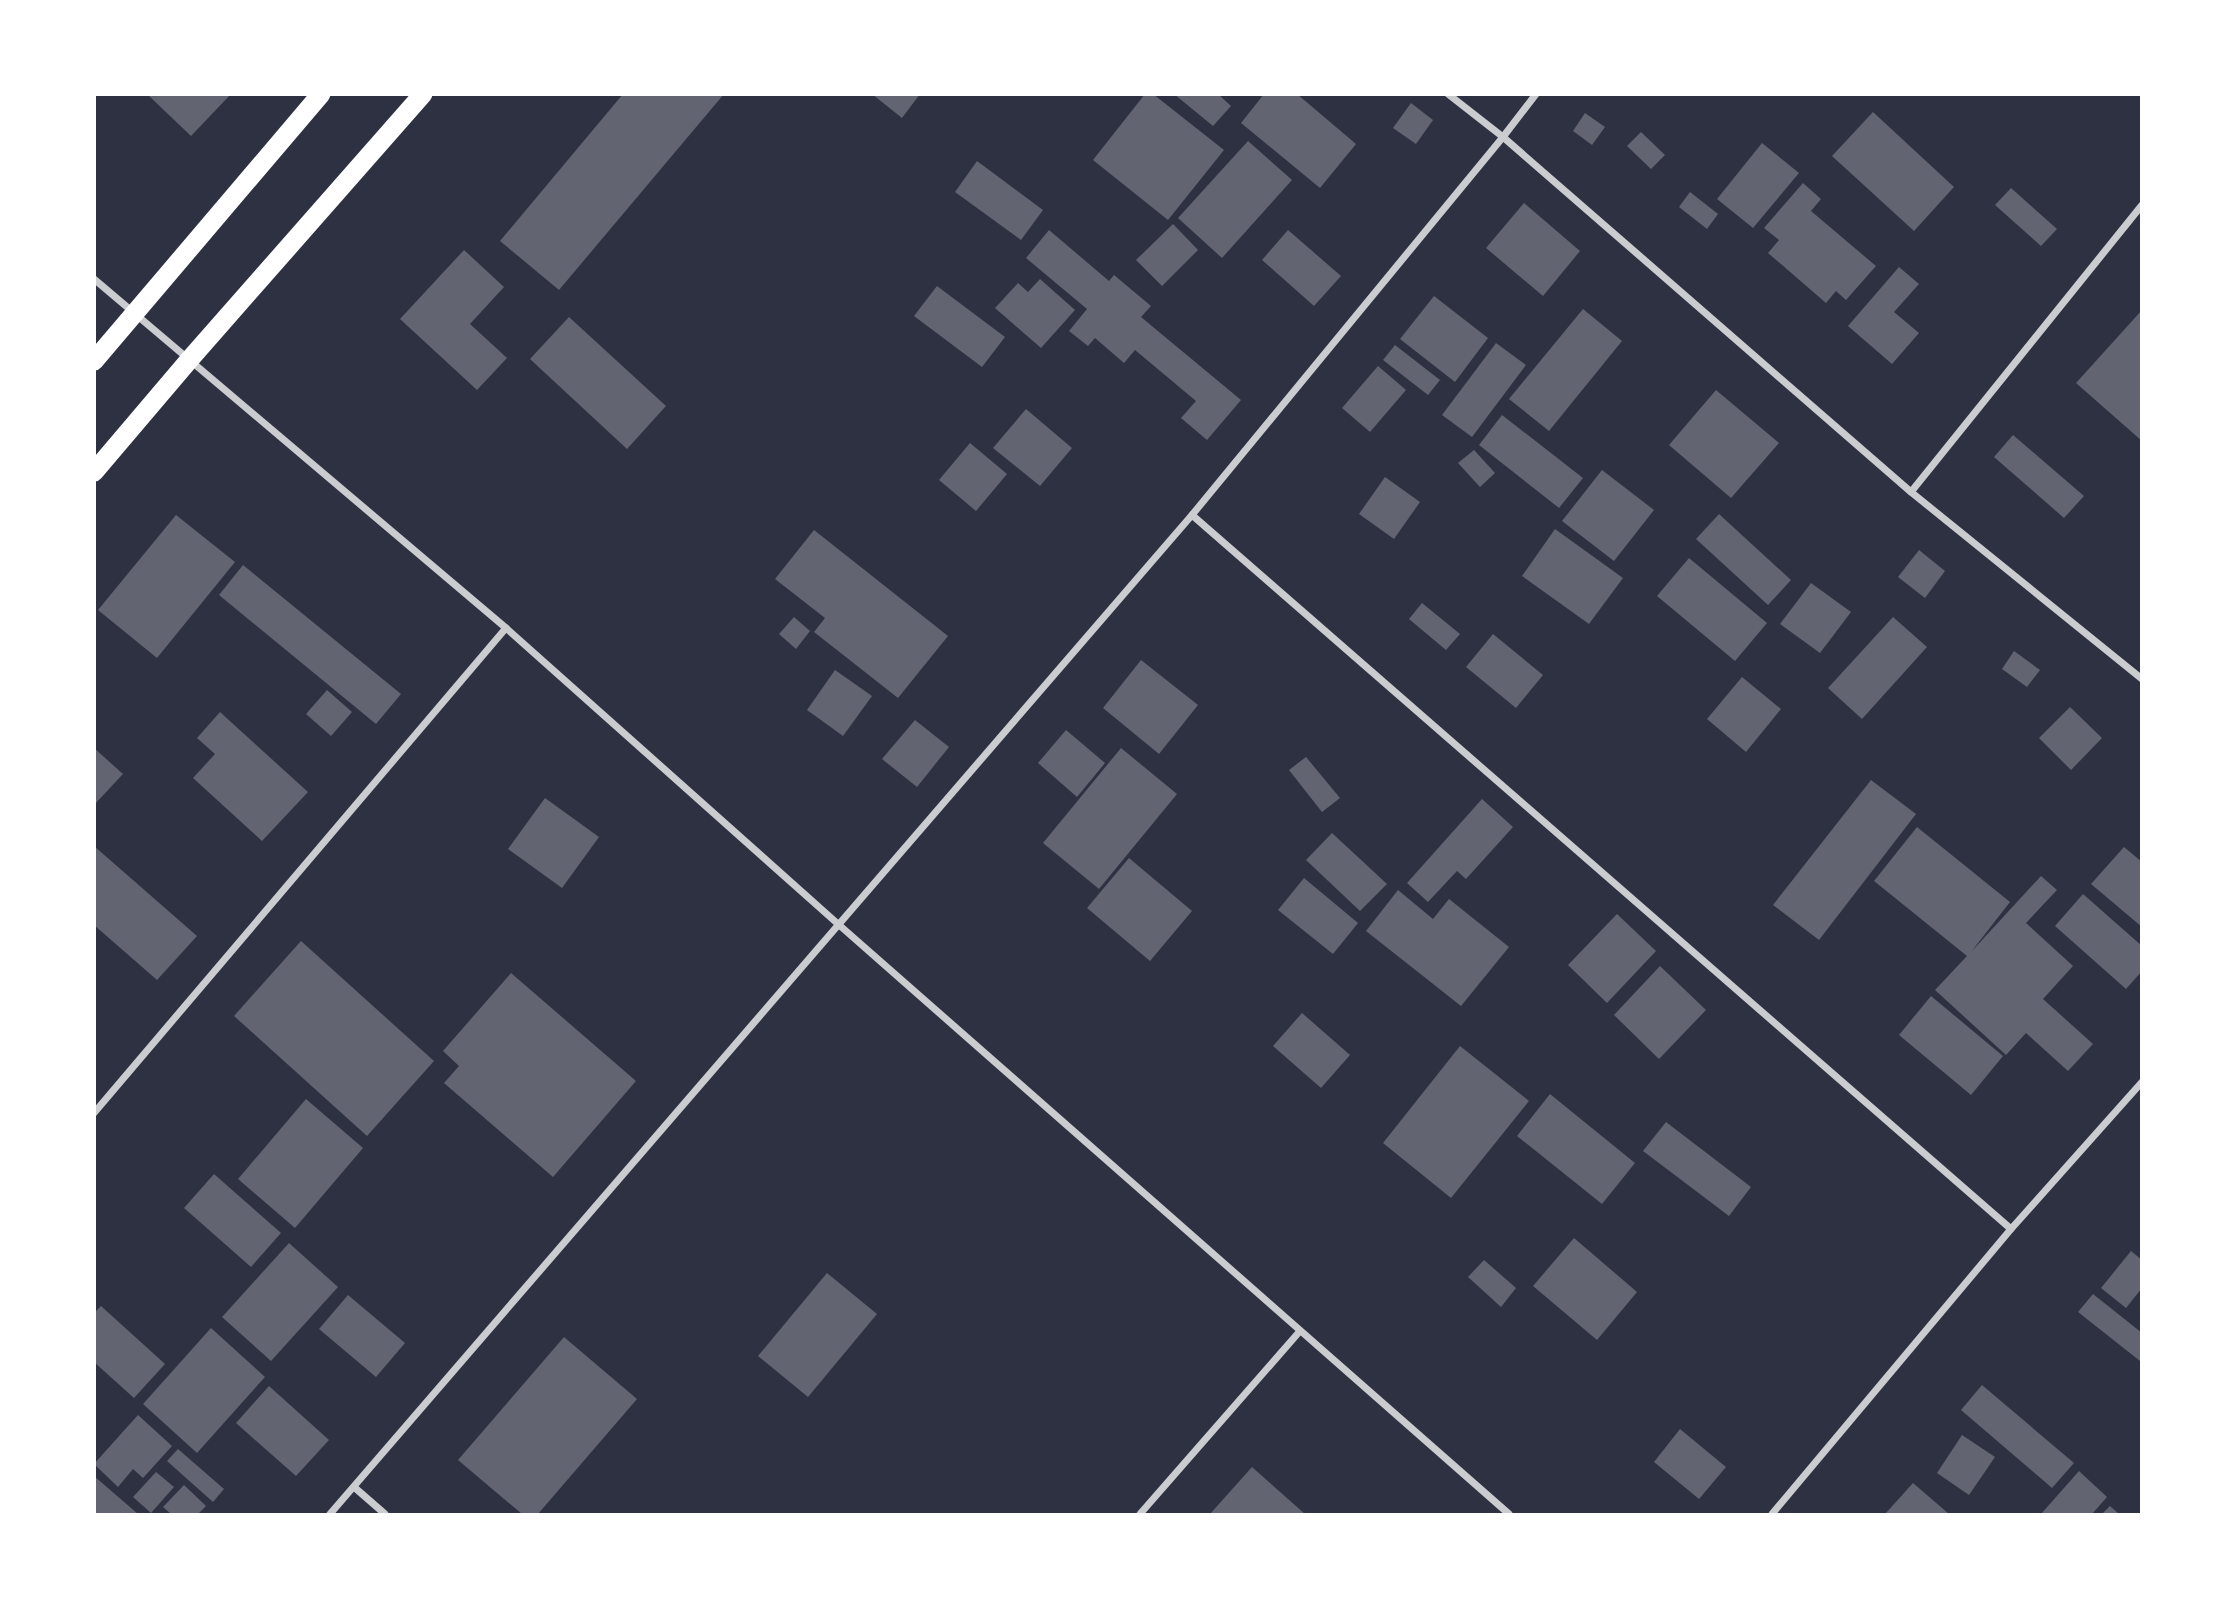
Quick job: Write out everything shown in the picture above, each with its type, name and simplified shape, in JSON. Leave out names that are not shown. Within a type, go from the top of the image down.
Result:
[{"type":"highway","points":[[94,361],[321,94]]},
{"type":"highway","points":[[94,472],[423,94]]},
{"type":"street","points":[[1448,94],[1503,137],[1911,492],[2141,679]]},
{"type":"street","points":[[330,1514],[1192,515],[1536,94]]},
{"type":"street","points":[[1911,492],[2141,205]]},
{"type":"street","points":[[94,279],[506,628],[1509,1514]]},
{"type":"street","points":[[1192,515],[2011,1229]]},
{"type":"street","points":[[94,1113],[506,628]]},
{"type":"street","points":[[1772,1514],[2011,1229],[2141,1082]]},
{"type":"street","points":[[1140,1514],[1300,1331]]},
{"type":"street","points":[[354,1487],[385,1514]]},
{"type":"building","points":[[147,94],[231,94],[191,136]]},
{"type":"building","points":[[623,94],[724,94],[559,290],[500,241]]},
{"type":"building","points":[[872,94],[920,94],[902,118]]},
{"type":"building","points":[[1145,94],[1153,94],[1224,150],[1168,220],[1093,160]]},
{"type":"building","points":[[1174,94],[1218,94],[1231,106],[1213,126]]},
{"type":"building","points":[[1264,94],[1297,94],[1356,144],[1320,188],[1241,123]]},
{"type":"building","points":[[1411,103],[1433,120],[1416,144],[1393,128]]},
{"type":"building","points":[[1873,112],[1954,187],[1914,231],[1832,156]]},
{"type":"building","points":[[1585,113],[1605,127],[1592,145],[1573,131]]},
{"type":"building","points":[[1641,132],[1665,155],[1651,169],[1627,146]]},
{"type":"building","points":[[1248,141],[1292,180],[1222,258],[1178,218]]},
{"type":"building","points":[[1762,143],[1799,173],[1753,228],[1717,199]]},
{"type":"building","points":[[977,161],[1043,210],[1021,240],[955,192]]},
{"type":"building","points":[[1803,183],[1821,199],[1811,211],[1876,266],[1846,300],[1836,291],[1826,303],[1768,253],[1779,240],[1764,228]]},
{"type":"building","points":[[2011,188],[2057,229],[2041,246],[1995,205]]},
{"type":"building","points":[[1690,192],[1718,214],[1707,229],[1679,207]]},
{"type":"building","points":[[1524,203],[1580,251],[1543,296],[1486,248]]},
{"type":"building","points":[[1173,224],[1198,250],[1162,286],[1136,260]]},
{"type":"building","points":[[1049,230],[1109,281],[1114,275],[1151,306],[1141,317],[1241,400],[1207,440],[1181,418],[1196,401],[1135,350],[1124,363],[1095,338],[1088,346],[1069,331],[1087,309],[1026,258]]},
{"type":"building","points":[[1288,230],[1341,276],[1314,306],[1262,260]]},
{"type":"building","points":[[464,250],[504,287],[470,324],[507,358],[477,390],[400,319]]},
{"type":"building","points":[[1899,267],[1919,284],[1894,312],[1919,333],[1892,364],[1848,326]]},
{"type":"building","points":[[1040,279],[1075,310],[1041,348],[995,308],[1018,283],[1028,292]]},
{"type":"building","points":[[937,286],[1005,337],[982,367],[914,316]]},
{"type":"building","points":[[1434,296],[1488,338],[1455,382],[1400,339]]},
{"type":"building","points":[[1583,309],[1622,341],[1549,431],[1509,399]]},
{"type":"building","points":[[2142,310],[2142,441],[2076,383]]},
{"type":"building","points":[[569,317],[666,406],[627,449],[530,359]]},
{"type":"building","points":[[1496,343],[1526,365],[1472,437],[1442,415]]},
{"type":"building","points":[[1395,345],[1440,380],[1428,395],[1383,360]]},
{"type":"building","points":[[1378,366],[1406,390],[1370,432],[1342,408]]},
{"type":"building","points":[[1716,390],[1779,443],[1731,498],[1669,445]]},
{"type":"building","points":[[1026,409],[1072,448],[1040,486],[993,448]]},
{"type":"building","points":[[1502,415],[1583,478],[1559,508],[1479,445]]},
{"type":"building","points":[[2013,435],[2084,496],[2064,518],[1994,457]]},
{"type":"building","points":[[970,443],[1007,474],[976,511],[939,480]]},
{"type":"building","points":[[1474,450],[1495,473],[1480,487],[1458,463]]},
{"type":"building","points":[[1602,470],[1654,510],[1614,561],[1562,521]]},
{"type":"building","points":[[1385,477],[1420,502],[1394,539],[1359,514]]},
{"type":"building","points":[[1719,514],[1791,580],[1768,605],[1696,539]]},
{"type":"building","points":[[176,515],[235,562],[157,658],[98,610]]},
{"type":"building","points":[[1555,529],[1623,578],[1589,624],[1522,576]]},
{"type":"building","points":[[814,530],[948,636],[898,698],[814,632],[825,618],[775,579]]},
{"type":"building","points":[[1919,550],[1945,571],[1925,598],[1898,577]]},
{"type":"building","points":[[1689,558],[1767,623],[1735,661],[1657,596]]},
{"type":"building","points":[[243,565],[401,694],[376,724],[219,595]]},
{"type":"building","points":[[1811,583],[1851,612],[1820,653],[1780,624]]},
{"type":"building","points":[[1422,603],[1460,634],[1446,650],[1409,619]]},
{"type":"building","points":[[794,617],[810,631],[796,649],[779,634]]},
{"type":"building","points":[[1893,617],[1927,647],[1862,719],[1828,688]]},
{"type":"building","points":[[1493,634],[1543,675],[1516,708],[1466,667]]},
{"type":"building","points":[[2014,651],[2040,670],[2027,687],[2002,669]]},
{"type":"building","points":[[1141,660],[1198,705],[1159,754],[1103,708]]},
{"type":"building","points":[[835,670],[872,696],[843,736],[807,710]]},
{"type":"building","points":[[1742,677],[1781,709],[1746,752],[1707,719]]},
{"type":"building","points":[[327,690],[352,712],[331,736],[306,714]]},
{"type":"building","points":[[2070,707],[2102,738],[2071,770],[2039,738]]},
{"type":"building","points":[[220,712],[308,792],[262,841],[193,778],[215,754],[197,738]]},
{"type":"building","points":[[915,720],[949,747],[917,787],[882,759]]},
{"type":"building","points":[[1066,730],[1105,763],[1077,797],[1038,763]]},
{"type":"building","points":[[94,748],[123,774],[94,805]]},
{"type":"building","points":[[1121,748],[1177,794],[1099,889],[1043,843]]},
{"type":"building","points":[[1306,757],[1340,798],[1322,812],[1289,770]]},
{"type":"building","points":[[1871,780],[1916,814],[1819,940],[1773,905]]},
{"type":"building","points":[[545,798],[599,837],[562,888],[508,849]]},
{"type":"building","points":[[1482,799],[1513,827],[1466,879],[1457,871],[1428,902],[1407,883]]},
{"type":"building","points":[[1917,827],[2010,902],[1971,952],[2041,876],[2057,890],[2026,923],[2073,966],[2043,999],[2093,1044],[2068,1071],[2026,1033],[2006,1055],[1935,990],[1967,956],[1874,881]]},
{"type":"building","points":[[1332,833],[1387,884],[1360,911],[1306,860]]},
{"type":"building","points":[[94,846],[197,936],[157,980],[94,925]]},
{"type":"building","points":[[2124,847],[2142,862],[2142,927],[2091,884]]},
{"type":"building","points":[[1129,858],[1192,911],[1150,961],[1087,908]]},
{"type":"building","points":[[1304,878],[1358,923],[1333,954],[1278,910]]},
{"type":"building","points":[[1398,890],[1433,919],[1449,899],[1509,947],[1461,1006],[1366,931]]},
{"type":"building","points":[[2083,894],[2142,946],[2142,971],[2126,989],[2055,926]]},
{"type":"building","points":[[1617,914],[1656,951],[1607,1003],[1568,965]]},
{"type":"building","points":[[301,941],[434,1061],[367,1136],[234,1016]]},
{"type":"building","points":[[1660,966],[1706,1010],[1659,1059],[1614,1015]]},
{"type":"building","points":[[511,973],[636,1081],[553,1177],[444,1083],[459,1066],[443,1051]]},
{"type":"building","points":[[1931,996],[2003,1056],[1971,1095],[1899,1035]]},
{"type":"building","points":[[1302,1013],[1350,1055],[1321,1088],[1273,1046]]},
{"type":"building","points":[[1460,1046],[1529,1101],[1451,1198],[1383,1143]]},
{"type":"building","points":[[1550,1094],[1635,1163],[1602,1204],[1517,1136]]},
{"type":"building","points":[[306,1099],[363,1148],[295,1228],[238,1179]]},
{"type":"building","points":[[1666,1122],[1751,1187],[1729,1216],[1643,1151]]},
{"type":"building","points":[[214,1174],[281,1233],[251,1267],[184,1208]]},
{"type":"building","points":[[1574,1238],[1637,1292],[1597,1340],[1533,1286]]},
{"type":"building","points":[[289,1243],[338,1287],[271,1361],[222,1317]]},
{"type":"building","points":[[2131,1251],[2142,1260],[2142,1288],[2126,1308],[2101,1288]]},
{"type":"building","points":[[1484,1260],[1516,1288],[1501,1307],[1468,1277]]},
{"type":"building","points":[[827,1273],[877,1314],[808,1397],[758,1356]]},
{"type":"building","points":[[2093,1294],[2142,1333],[2140,1361],[2078,1312]]},
{"type":"building","points":[[348,1295],[405,1343],[376,1377],[319,1329]]},
{"type":"building","points":[[101,1306],[165,1364],[134,1398],[94,1362],[94,1313]]},
{"type":"building","points":[[211,1328],[265,1377],[197,1453],[143,1404]]},
{"type":"building","points":[[564,1337],[637,1399],[538,1514],[522,1514],[458,1460]]},
{"type":"building","points":[[1982,1385],[2074,1463],[2052,1488],[1961,1410]]},
{"type":"building","points":[[269,1386],[329,1440],[296,1476],[236,1423]]},
{"type":"building","points":[[138,1415],[172,1446],[143,1478],[133,1469],[118,1487],[94,1464]]},
{"type":"building","points":[[1680,1429],[1726,1467],[1699,1499],[1654,1462]]},
{"type":"building","points":[[1962,1435],[1995,1457],[1969,1495],[1937,1473]]},
{"type":"building","points":[[178,1449],[224,1489],[213,1502],[167,1461]]},
{"type":"building","points":[[1252,1467],[1305,1514],[1210,1514]]},
{"type":"building","points":[[2079,1471],[2107,1497],[2092,1514],[2041,1514]]},
{"type":"building","points":[[156,1472],[174,1487],[151,1513],[133,1497]]},
{"type":"building","points":[[94,1476],[138,1514],[94,1514]]},
{"type":"building","points":[[1913,1483],[1949,1514],[1885,1514]]},
{"type":"building","points":[[184,1485],[206,1506],[198,1514],[171,1514],[163,1507]]},
{"type":"building","points":[[2110,1506],[2119,1514],[2102,1514]]}]
